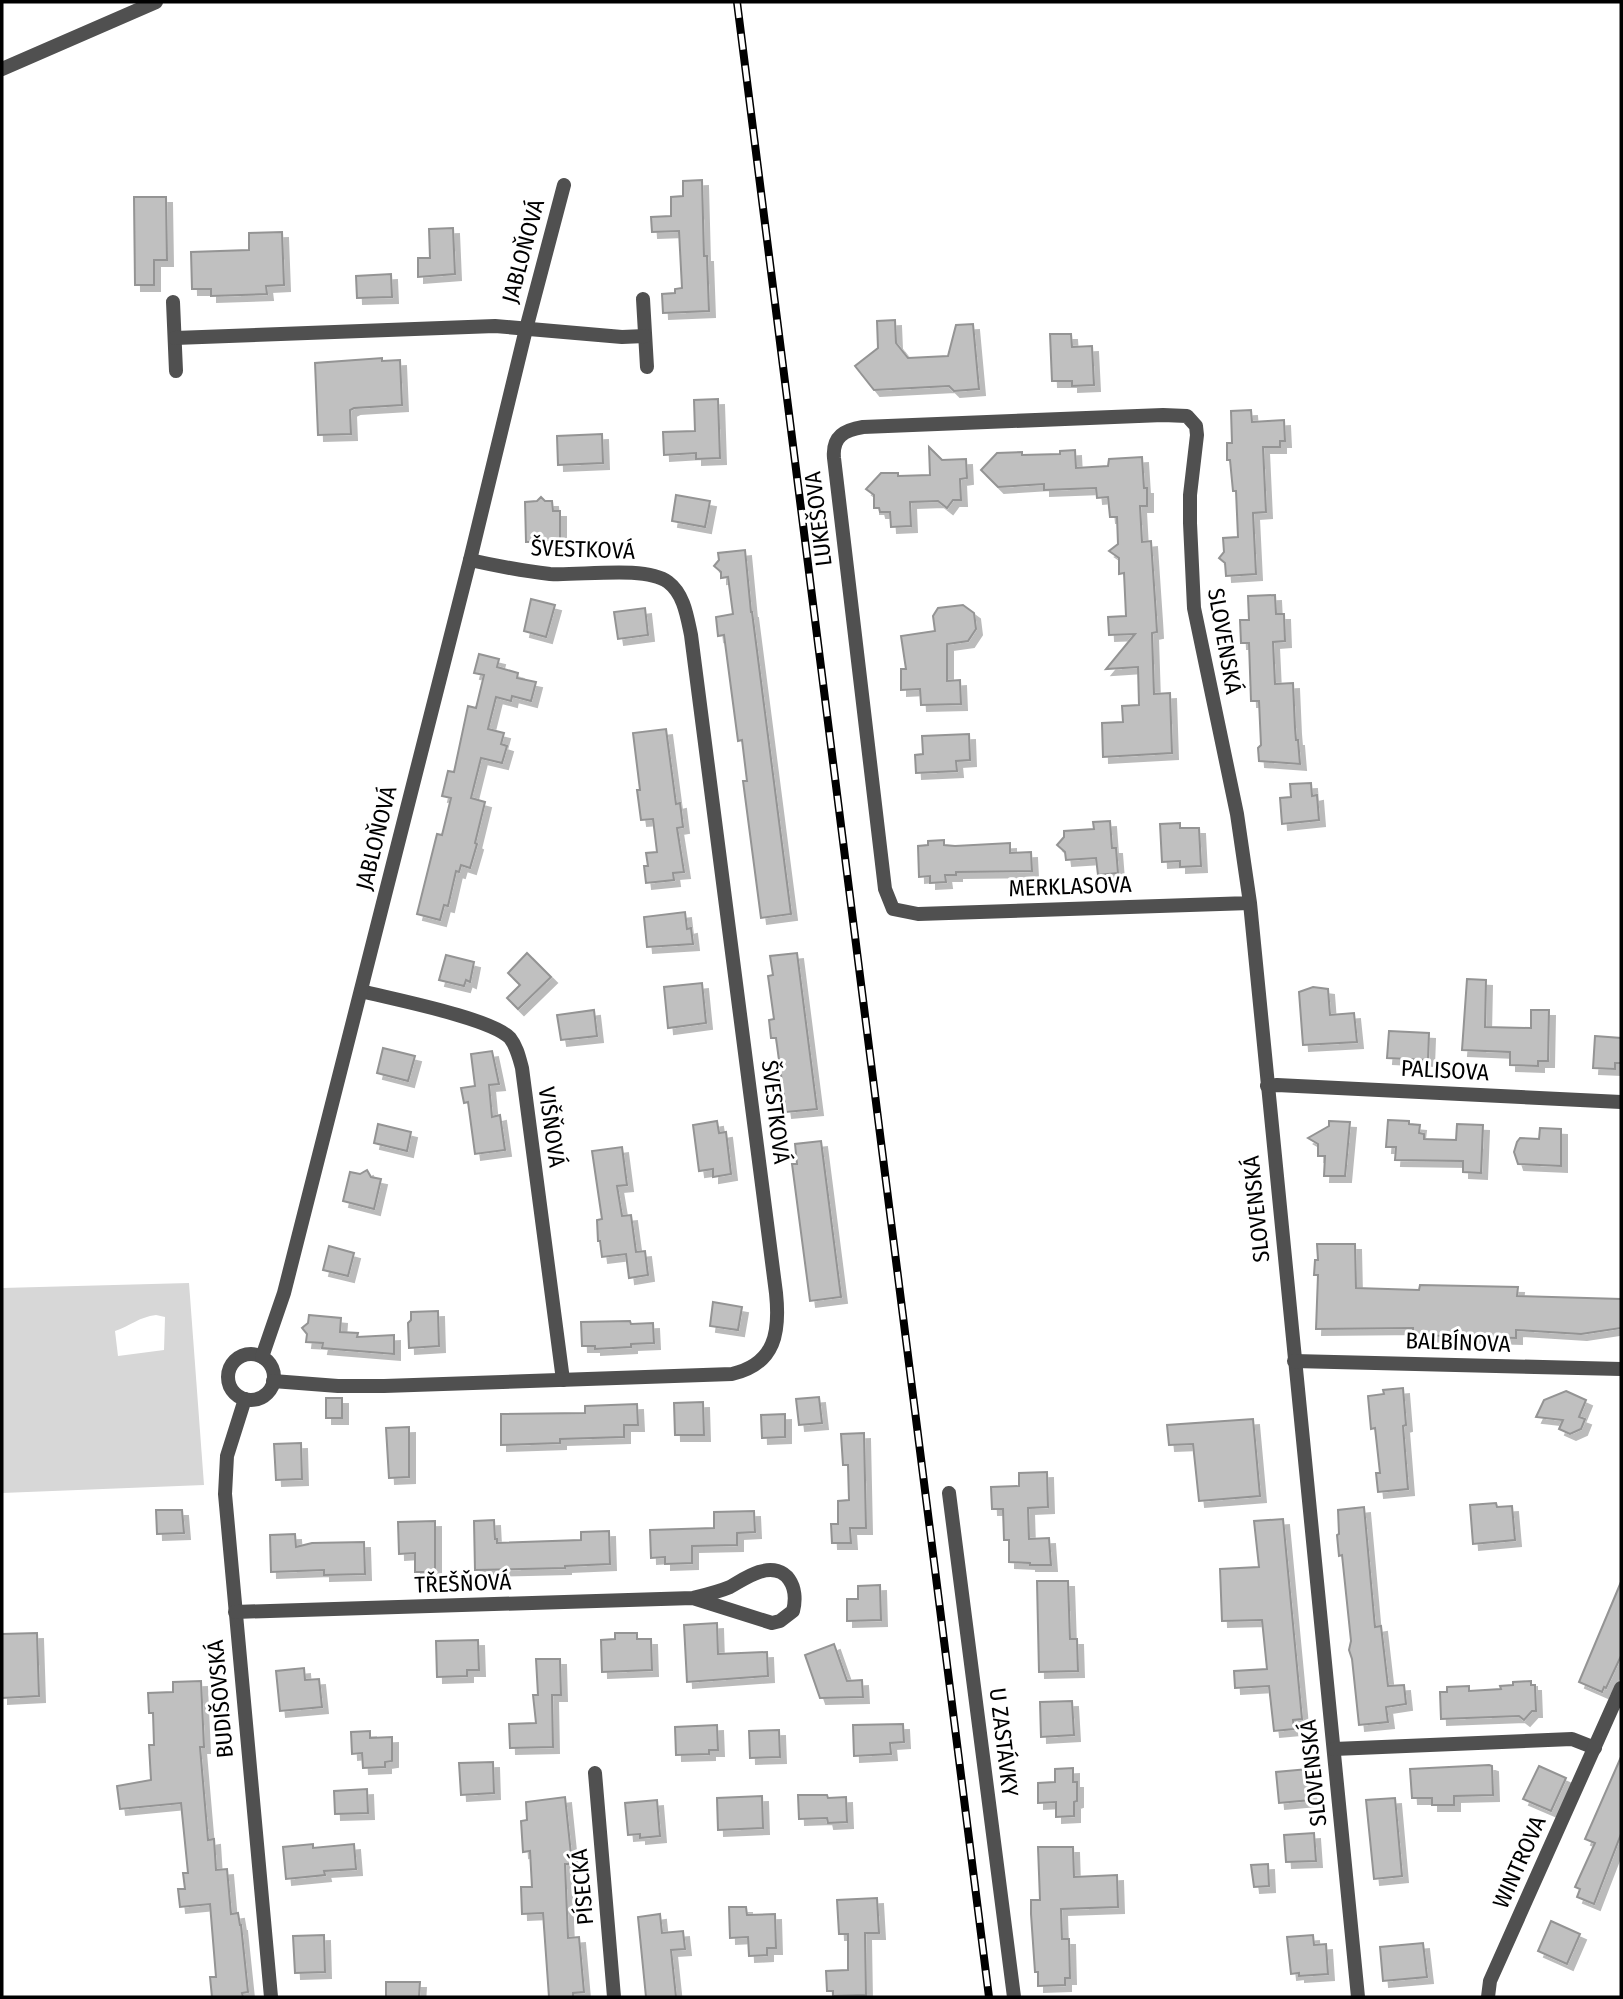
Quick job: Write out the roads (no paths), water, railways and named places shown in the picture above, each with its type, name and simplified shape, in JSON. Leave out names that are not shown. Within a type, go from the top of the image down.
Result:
[{"type":"street","points":[[2,69],[156,2]]},
{"type":"street","name":"JABLOŇOVÁ","points":[[262,1357],[284,1293],[564,186]]},
{"type":"street","points":[[643,299],[647,367]]},
{"type":"street","points":[[173,302],[176,371]]},
{"type":"street","name":"JABLOŇOVÁ","points":[[175,338],[495,326],[622,337],[645,336]]},
{"type":"street","name":"LUKEŠOVA","points":[[893,909],[885,889],[834,457],[839,435],[851,429],[877,427],[1163,415],[1187,416],[1193,420]]},
{"type":"street","name":"SLOVENSKÁ","points":[[1193,420],[1197,435],[1190,495],[1194,608],[1237,814],[1250,903],[1358,1997]]},
{"type":"street","name":"ŠVESTKOVÁ","points":[[273,1381],[362,1387],[718,1375],[742,1371],[756,1365],[772,1345],[777,1321],[776,1293],[691,635],[683,602],[667,582],[644,574],[552,574],[510,569],[470,560]]},
{"type":"street","name":"MERKLASOVA","points":[[893,909],[918,914],[1250,903]]},
{"type":"street","name":"VIŠŇOVÁ","points":[[361,991],[482,1022],[504,1033],[516,1047],[522,1068],[563,1380]]},
{"type":"street","name":"PALISOVA","points":[[1267,1086],[1621,1102]]},
{"type":"street","points":[[254,1354],[262,1357],[272,1367],[273,1381],[264,1396],[253,1400],[245,1399],[231,1389],[229,1370],[233,1362],[242,1356],[254,1354]]},
{"type":"street","name":"BALBÍNOVA","points":[[1294,1361],[1621,1369]]},
{"type":"street","name":"BUDIŠOVSKÁ","points":[[245,1399],[225,1469],[225,1494],[271,1997]]},
{"type":"street","name":"U ZASTÁVKY","points":[[948,1493],[1014,1997]]},
{"type":"street","name":"TŘEŠŇOVÁ","points":[[234,1612],[693,1598],[728,1587],[761,1571],[778,1572],[786,1576],[796,1591],[793,1611],[787,1617],[772,1623],[693,1598]]},
{"type":"street","name":"WINTROVA","points":[[1488,1997],[1490,1981],[1621,1688]]},
{"type":"street","points":[[1334,1749],[1572,1740],[1595,1748]]},
{"type":"street","name":"PÍSECKÁ","points":[[595,1773],[614,1997]]},
{"type":"railway","points":[[737,2],[989,1997]]}]
